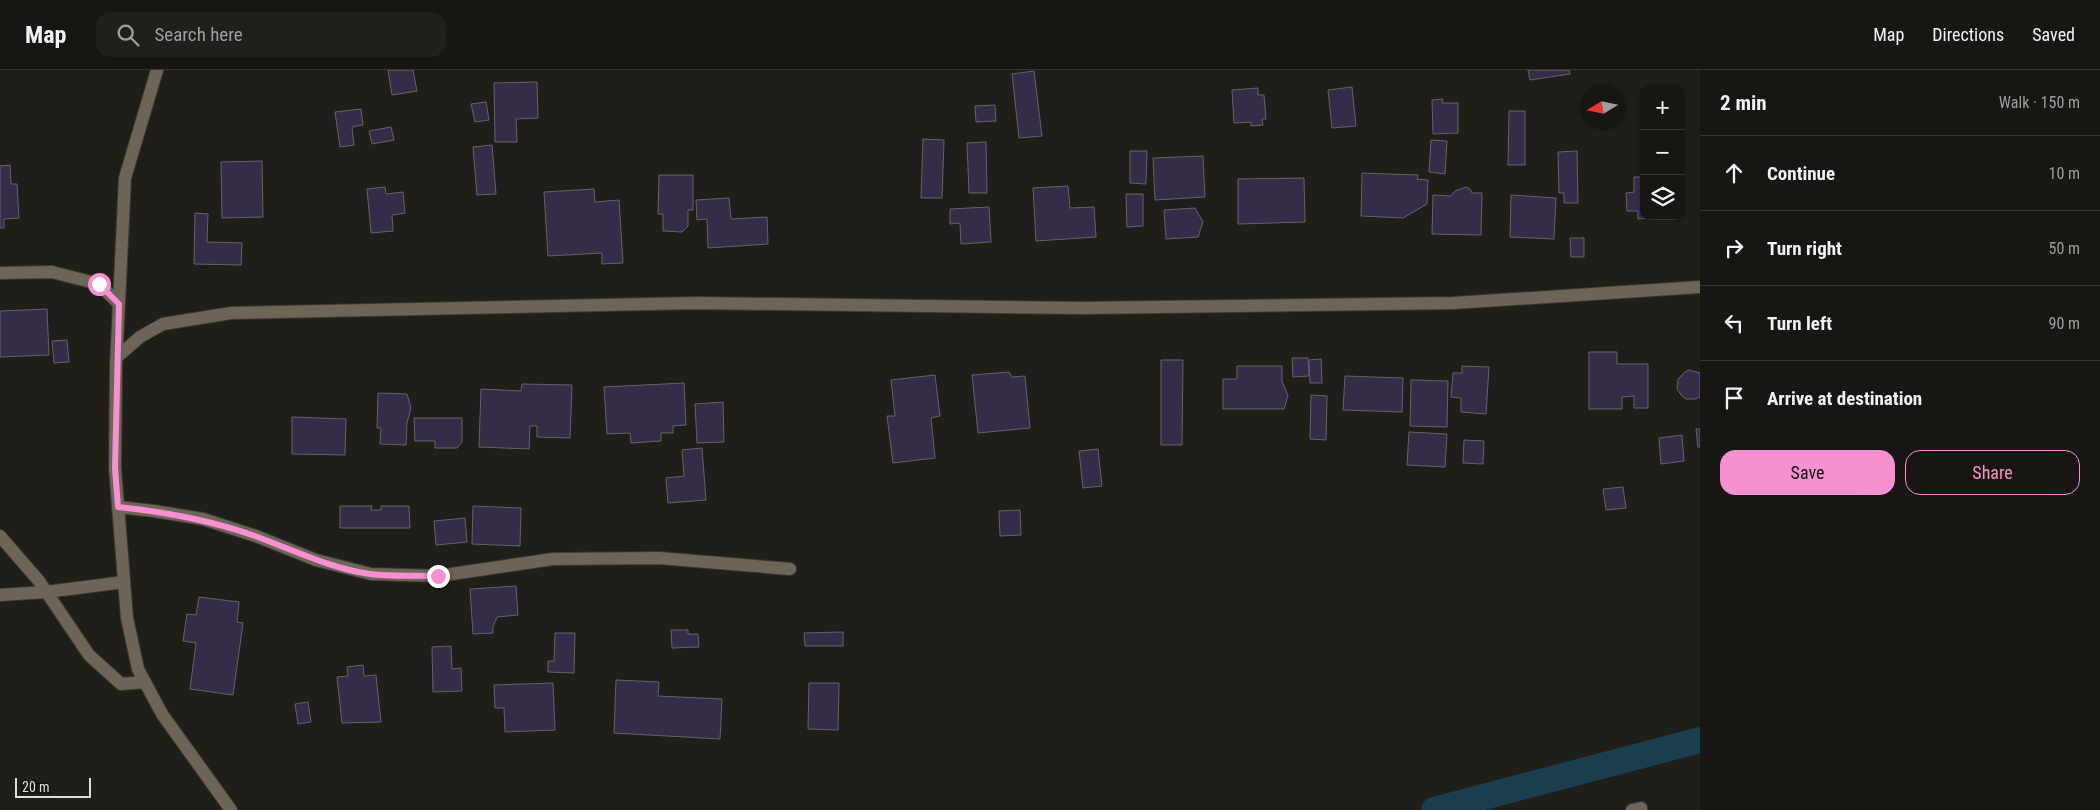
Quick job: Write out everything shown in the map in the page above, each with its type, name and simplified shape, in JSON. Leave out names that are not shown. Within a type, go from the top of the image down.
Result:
[{"type":"street","points":[[157,70],[125,178],[117,357],[115,468],[127,618],[138,669],[162,714],[231,810]]},
{"type":"street","points":[[0,272],[52,272],[99,284],[119,304]]},
{"type":"street","points":[[117,357],[140,337],[163,324],[231,313],[696,303],[1082,308],[1454,303],[1700,287]]},
{"type":"street","points":[[118,507],[154,510],[203,519],[256,536],[316,560],[371,574],[438,576],[553,559],[659,558],[790,569]]},
{"type":"street","points":[[0,536],[46,592],[89,655],[121,684],[145,682]]},
{"type":"street","points":[[0,595],[46,592],[124,582]]},
{"type":"building","points":[[388,70],[413,70],[417,91],[392,95]]},
{"type":"building","points":[[1528,70],[1569,70],[1570,74],[1530,80]]},
{"type":"building","points":[[1034,71],[1042,136],[1019,138],[1012,74]]},
{"type":"building","points":[[537,82],[538,118],[516,119],[517,142],[495,142],[494,83]]},
{"type":"building","points":[[1352,87],[1356,126],[1332,128],[1328,90]]},
{"type":"building","points":[[1258,88],[1258,95],[1264,95],[1266,119],[1262,119],[1263,125],[1251,126],[1251,122],[1234,123],[1232,90]]},
{"type":"building","points":[[1443,99],[1442,103],[1458,103],[1458,133],[1433,134],[1432,100]]},
{"type":"building","points":[[486,102],[489,120],[475,122],[471,104]]},
{"type":"building","points":[[995,105],[996,121],[976,122],[975,106]]},
{"type":"building","points":[[361,109],[363,125],[352,127],[354,145],[340,147],[335,112]]},
{"type":"building","points":[[1509,111],[1525,111],[1525,165],[1508,165]]},
{"type":"building","points":[[391,127],[394,140],[372,144],[369,131]]},
{"type":"building","points":[[923,139],[944,140],[942,198],[921,198]]},
{"type":"building","points":[[1431,140],[1447,141],[1445,174],[1429,172]]},
{"type":"building","points":[[986,142],[987,193],[969,193],[967,143]]},
{"type":"building","points":[[492,145],[496,194],[477,195],[473,147]]},
{"type":"building","points":[[1130,151],[1147,151],[1146,184],[1130,183]]},
{"type":"building","points":[[1577,151],[1578,203],[1564,203],[1564,193],[1559,193],[1558,152]]},
{"type":"building","points":[[1203,156],[1205,197],[1155,200],[1153,158]]},
{"type":"building","points":[[262,161],[263,217],[222,218],[221,162]]},
{"type":"building","points":[[10,165],[11,184],[17,184],[19,218],[4,219],[4,228],[0,228],[0,166]]},
{"type":"building","points":[[1362,173],[1418,175],[1417,179],[1428,180],[1427,204],[1403,218],[1361,216]]},
{"type":"building","points":[[659,175],[693,175],[693,210],[688,210],[688,226],[682,232],[663,231],[663,214],[658,214]]},
{"type":"building","points":[[1634,177],[1640,177],[1640,219],[1638,219],[1638,211],[1627,211],[1626,193],[1634,192]]},
{"type":"building","points":[[1304,178],[1305,222],[1238,224],[1238,179]]},
{"type":"building","points":[[1068,186],[1070,208],[1094,207],[1096,237],[1036,241],[1033,188]]},
{"type":"building","points":[[385,187],[386,194],[403,192],[405,213],[392,215],[393,231],[371,233],[367,189]]},
{"type":"building","points":[[1466,187],[1472,193],[1482,193],[1481,235],[1432,234],[1433,195],[1451,196],[1455,191]]},
{"type":"building","points":[[594,189],[595,202],[619,200],[623,263],[602,264],[602,253],[548,256],[544,192]]},
{"type":"building","points":[[1126,194],[1143,194],[1143,226],[1127,227]]},
{"type":"building","points":[[1511,195],[1556,198],[1554,239],[1510,237]]},
{"type":"building","points":[[729,198],[731,219],[767,217],[768,244],[708,248],[707,219],[697,220],[696,200]]},
{"type":"building","points":[[989,207],[991,242],[961,244],[960,223],[950,224],[950,209]]},
{"type":"building","points":[[1195,208],[1203,222],[1198,237],[1166,239],[1164,210]]},
{"type":"building","points":[[195,213],[208,214],[207,242],[242,243],[241,265],[194,264]]},
{"type":"building","points":[[1570,238],[1584,238],[1584,257],[1571,257]]},
{"type":"building","points":[[47,309],[49,355],[0,357],[0,311]]},
{"type":"building","points":[[67,340],[69,362],[54,363],[52,341]]},
{"type":"building","points":[[1589,352],[1617,352],[1617,364],[1648,364],[1648,408],[1634,408],[1634,396],[1622,397],[1622,409],[1589,409]]},
{"type":"building","points":[[1292,358],[1308,358],[1309,376],[1293,377]]},
{"type":"building","points":[[1321,359],[1322,383],[1310,383],[1309,360]]},
{"type":"building","points":[[1161,360],[1183,360],[1182,445],[1161,445]]},
{"type":"building","points":[[1237,366],[1282,366],[1282,381],[1288,396],[1284,409],[1223,409],[1223,379],[1237,379]]},
{"type":"building","points":[[1462,366],[1489,367],[1486,414],[1461,412],[1461,398],[1451,397],[1453,373],[1462,373]]},
{"type":"building","points":[[1689,370],[1700,373],[1700,397],[1695,399],[1686,399],[1677,389],[1678,379]]},
{"type":"building","points":[[1009,372],[1012,377],[1025,376],[1030,428],[978,433],[972,375]]},
{"type":"building","points":[[935,375],[940,416],[931,418],[935,458],[893,463],[887,416],[895,416],[891,380]]},
{"type":"building","points":[[1345,376],[1403,378],[1402,412],[1343,410]]},
{"type":"building","points":[[1411,380],[1448,381],[1447,427],[1410,426]]},
{"type":"building","points":[[684,383],[686,425],[673,426],[673,433],[661,433],[661,441],[631,443],[630,433],[607,434],[604,387]]},
{"type":"building","points":[[522,384],[572,385],[570,438],[537,437],[537,426],[530,426],[529,449],[479,447],[481,389],[521,391]]},
{"type":"building","points":[[378,393],[407,394],[411,408],[407,423],[406,445],[380,444],[381,428],[377,428]]},
{"type":"building","points":[[1311,395],[1327,396],[1326,440],[1310,439]]},
{"type":"building","points":[[723,402],[724,442],[697,443],[695,404]]},
{"type":"building","points":[[292,417],[346,419],[345,455],[292,454]]},
{"type":"building","points":[[414,418],[462,418],[462,442],[457,448],[435,448],[435,441],[415,441]]},
{"type":"building","points":[[1696,429],[1700,429],[1700,447],[1698,447]]},
{"type":"building","points":[[1409,432],[1447,434],[1445,467],[1407,465]]},
{"type":"building","points":[[1682,435],[1684,461],[1661,464],[1659,438]]},
{"type":"building","points":[[1464,440],[1484,441],[1483,464],[1463,463]]},
{"type":"building","points":[[702,448],[706,500],[668,503],[666,478],[684,476],[682,450]]},
{"type":"building","points":[[1098,449],[1102,486],[1083,488],[1079,451]]},
{"type":"building","points":[[1623,487],[1626,508],[1606,510],[1603,489]]},
{"type":"building","points":[[340,506],[372,506],[371,510],[381,510],[381,506],[409,506],[410,528],[340,528]]},
{"type":"building","points":[[473,506],[521,508],[520,546],[472,544]]},
{"type":"building","points":[[1020,510],[1021,535],[1000,536],[999,511]]},
{"type":"building","points":[[465,518],[467,542],[436,545],[434,521]]},
{"type":"building","points":[[516,586],[518,615],[497,617],[493,633],[473,634],[470,589]]},
{"type":"building","points":[[199,597],[239,602],[237,622],[243,623],[233,695],[190,689],[196,643],[183,641],[187,614],[196,615]]},
{"type":"building","points":[[671,630],[688,630],[688,634],[698,634],[699,647],[672,648]]},
{"type":"building","points":[[843,632],[843,646],[805,646],[804,633]]},
{"type":"building","points":[[555,633],[575,633],[574,673],[548,672],[548,661],[554,661]]},
{"type":"building","points":[[451,646],[452,669],[461,668],[462,691],[433,692],[432,647]]},
{"type":"building","points":[[363,665],[364,676],[376,675],[381,722],[342,723],[337,677],[348,676],[347,667]]},
{"type":"building","points":[[616,680],[659,682],[658,696],[722,699],[720,739],[614,733]]},
{"type":"building","points":[[553,683],[555,730],[505,732],[504,708],[495,708],[494,685]]},
{"type":"building","points":[[809,683],[839,683],[838,730],[808,729]]},
{"type":"building","points":[[308,702],[311,722],[298,724],[295,704]]},
{"type":"waterway","points":[[1434,810],[1700,740]]},
{"type":"route","points":[[99,284],[119,304],[116,365],[115,468],[118,507],[154,510],[203,519],[256,536],[316,560],[371,574],[438,576]]}]
